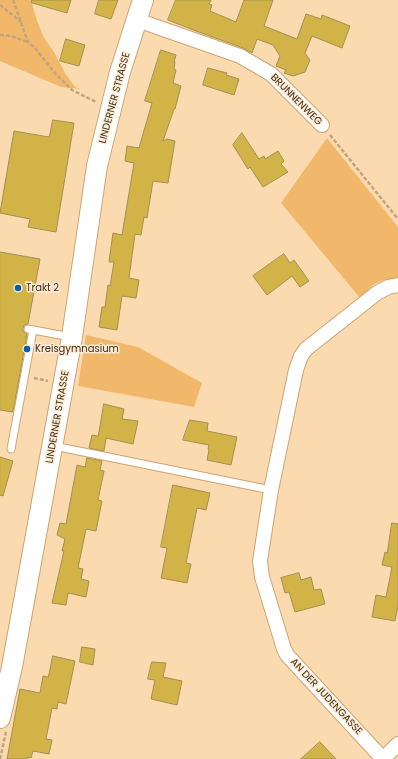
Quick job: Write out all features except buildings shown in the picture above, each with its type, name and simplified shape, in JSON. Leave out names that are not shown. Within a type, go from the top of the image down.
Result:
[{"type":"main road","name":"LINDERNER STRASSE","points":[[0,718],[12,667],[53,446],[72,337],[97,166],[120,72],[143,0]]},
{"type":"street","name":"BRUNNENWEG","points":[[137,20],[240,56],[272,74],[322,125]]},
{"type":"street","name":"AN DER JUDENGASSE","points":[[383,759],[287,655],[262,577],[260,561],[271,490],[296,370],[301,356],[306,349],[377,293],[388,286],[398,285]]},
{"type":"street","points":[[383,759],[398,744]]},
{"type":"lane","points":[[11,449],[30,329],[72,337]]},
{"type":"lane","points":[[53,446],[271,490]]},
{"type":"path","points":[[13,0],[28,42]]},
{"type":"path","points":[[0,5],[21,22]]},
{"type":"path","points":[[0,35],[11,36],[28,42],[72,90],[111,109]]},
{"type":"path","name":"BRUNNENWEG","points":[[322,125],[398,219]]},
{"type":"path","points":[[38,379],[48,381]]},
{"type":"shaded area","points":[[0,0],[31,0],[44,38],[75,87],[81,89],[61,87],[0,61]]},
{"type":"shaded area","points":[[327,138],[398,227],[398,278],[384,280],[374,284],[360,298],[281,203]]},
{"type":"shaded area","points":[[86,335],[138,347],[202,383],[194,407],[78,386]]},
{"type":"place","name":"Trakt 2","points":[[18,288]]},
{"type":"place","name":"Kreisgymnasium","points":[[27,349]]}]
